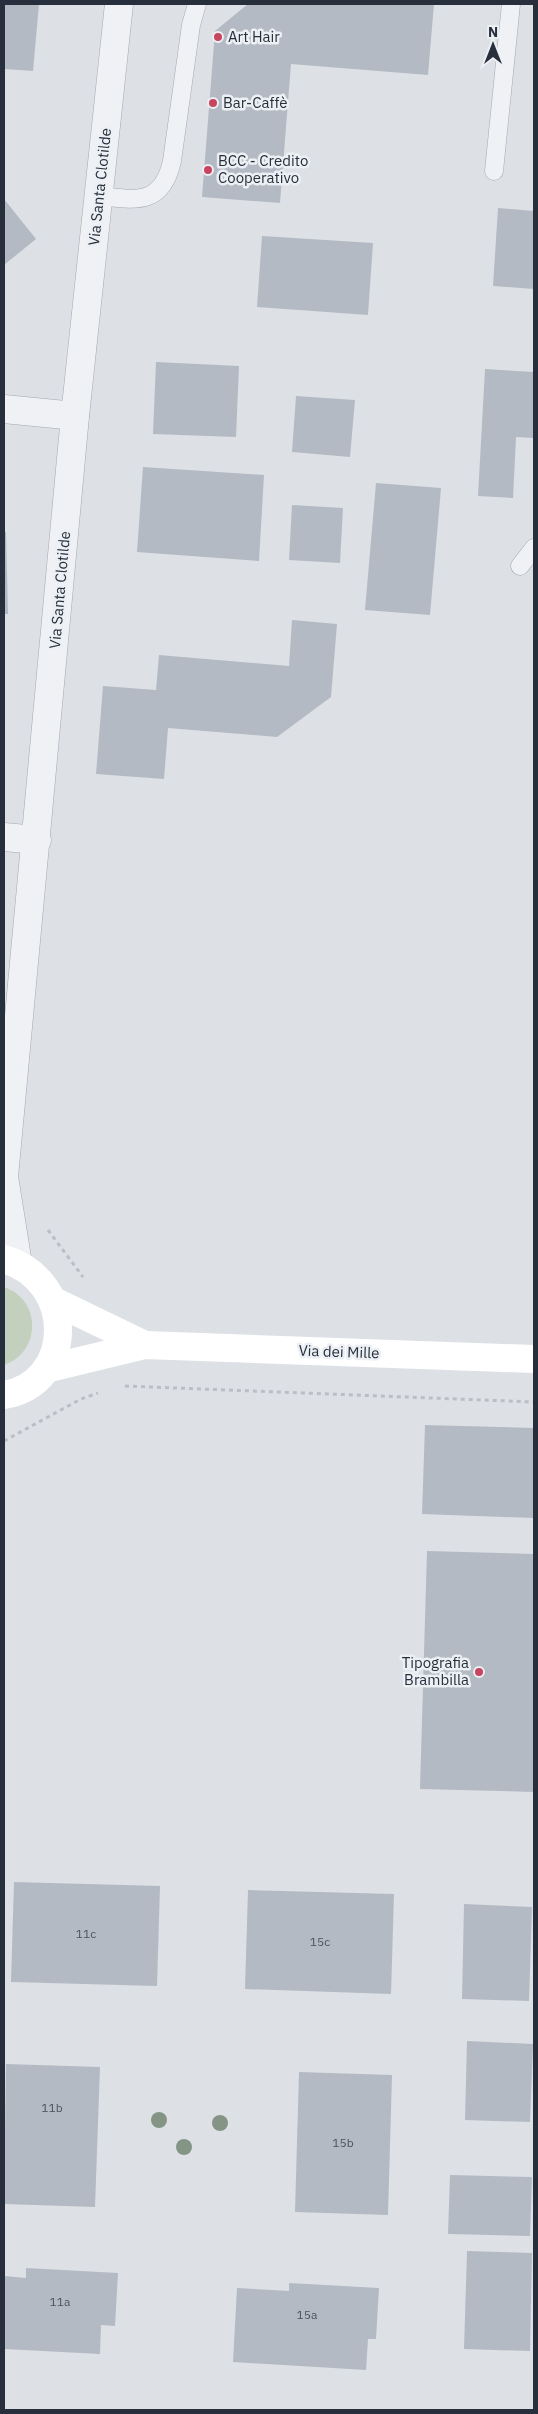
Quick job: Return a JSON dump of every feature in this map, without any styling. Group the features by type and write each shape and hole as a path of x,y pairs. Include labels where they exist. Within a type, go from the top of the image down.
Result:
{"main road":[{"path":"4,1395 30,1384 46,1369 56,1348 59,1324 54,1302 40,1279 11,1262"},
{"name":"Via dei Mille","path":"54,1302 145,1345"},
{"name":"Via dei Mille","path":"46,1369 145,1345 534,1359"}],"street":[{"name":"Via Santa Clotilde","path":"11,1262 4,1177 76,416 119,4"},
{"path":"4,409 76,416"},
{"path":"4,837 37,840"}],"lane":[{"path":"99,196 140,199 159,190 165,182 172,161 190,25 197,4"},
{"path":"494,171 511,4"},
{"path":"520,566 534,548"}],"path":[{"path":"45,1227 87,1280"},
{"path":"118,1386 534,1402"},
{"path":"4,1440 81,1399 100,1393"}],"green space":[{"path":"4,1287 16,1294 25,1303 30,1314 32,1326 30,1338 25,1349 16,1358 4,1365"}],"building":[{"path":"4,4 39,4 33,71 4,69"},
{"path":"248,4 434,4 428,75 291,64 280,203 202,197 215,31"},
{"path":"4,199 36,239 4,265"},
{"path":"498,208 534,211 534,289 493,286"},
{"path":"262,236 373,243 368,315 257,307"},
{"path":"156,362 239,366 236,437 153,434"},
{"path":"485,369 534,372 534,438 516,437 513,498 478,496"},
{"path":"296,396 355,400 350,457 292,452"},
{"path":"143,467 264,475 259,561 137,552"},
{"path":"376,483 441,488 430,615 365,610"},
{"path":"292,505 343,508 340,563 289,560"},
{"path":"4,532 6,532 8,614 4,614"},
{"path":"292,620 337,624 331,697 277,737 168,728 164,779 96,774 103,686 156,690 159,655 289,666"},
{"path":"425,1425 534,1428 534,1518 422,1514"},
{"name":"Tipografia Brambilla","path":"427,1551 534,1554 534,1792 420,1789"},
{"path":"14,1882 160,1886 157,1986 11,1982"},
{"path":"248,1890 394,1894 391,1994 245,1989"},
{"path":"464,1904 532,1907 529,2001 462,1999"},
{"path":"467,2041 533,2044 530,2122 465,2120"},
{"path":"6,2064 100,2067 95,2207 4,2204"},
{"path":"299,2072 392,2075 388,2215 295,2212"},
{"path":"450,2175 532,2177 530,2236 448,2234"},
{"path":"467,2251 532,2253 530,2351 464,2349"},
{"path":"26,2268 118,2273 115,2326 101,2325 100,2354 4,2349 4,2276 26,2278"},
{"path":"289,2283 379,2288 376,2339 368,2339 366,2370 233,2362 237,2288 289,2291"}],"place":[{"name":"Art Hair","path":"218,37"},
{"name":"Bar-Caffè","path":"213,103"},
{"name":"BCC - Credito Cooperativo","path":"208,170"},
{"name":"Tipografia Brambilla","path":"479,1672"}]}
